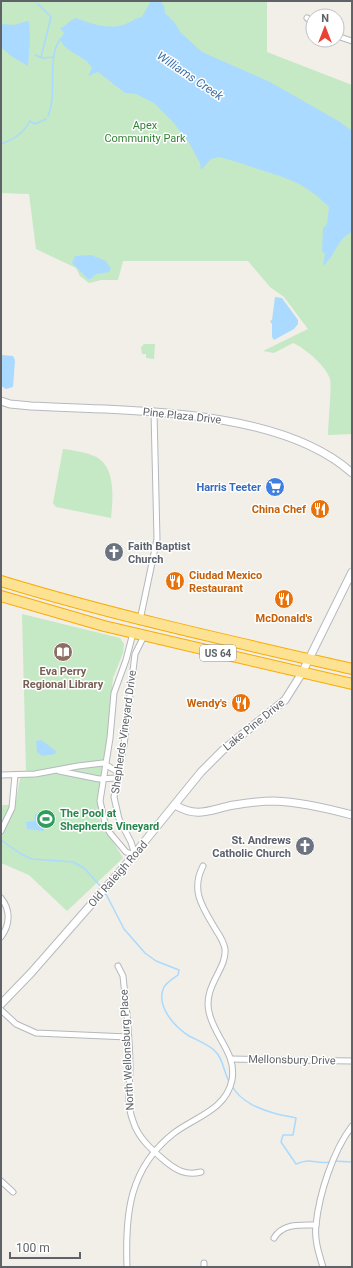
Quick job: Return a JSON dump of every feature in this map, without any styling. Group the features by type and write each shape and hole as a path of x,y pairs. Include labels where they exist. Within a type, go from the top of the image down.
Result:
{"highway":[{"name":"US 64","path":"1,580 75,603 140,620 352,669"},
{"name":"US 64","path":"1,596 133,633 352,684"},
{"path":"63,614 130,626 140,620"},
{"path":"133,633 140,627 189,635 196,633"}],"main road":[{"name":"Pine Plaza Drive","path":"1,401 31,406 154,412 195,415 225,420 282,435 308,445 326,454 352,473"},
{"name":"Lake Pine Drive","path":"176,805 201,772 223,750 285,700 302,673 352,572"},
{"path":"176,805 185,811 205,813 244,803 272,801 298,802 352,815"},
{"name":"Old Raleigh Road","path":"1,1004 31,974 135,855 176,805"}],"street":[{"path":"140,620 157,540 154,412"},
{"name":"Shepherds Vineyard Drive","path":"133,633 126,660 114,693 106,765 100,801 107,829 126,852 135,855"},
{"name":"Shepherds Vineyard Drive","path":"135,855 131,842 119,819 115,804 115,790 124,744 135,654 144,638 149,637"},
{"path":"1,775 15,776 58,771 78,766 102,763 118,772"},
{"path":"58,771 103,780 117,778"},
{"path":"1,831 12,808 15,776"},
{"path":"127,1267 127,1220 129,1203 137,1180 154,1152 174,1134 210,1112 221,1102 228,1092 232,1081 231,1059 209,1012 208,996 225,951 223,941 203,908 199,896 197,882 203,866"},
{"path":"1,898 6,904 8,915 7,925 1,937"},
{"name":"North Wellonsburg Place","path":"118,966 123,976 128,1037 130,1067 129,1107 139,1135 154,1152 182,1172 193,1174 201,1172"},
{"path":"1,1010 16,1024 36,1033 128,1037"},
{"name":"Mellonsbury Drive","path":"231,1059 352,1061"},
{"path":"323,1267 318,1246 316,1225 333,1163 352,1126"},
{"path":"1,1181 13,1192"},
{"path":"274,1238 278,1231 284,1228 316,1225"}],"green space":[{"name":"Apex Community Park","path":"1,1 267,1 267,52 352,85 352,434 328,435 331,390 330,379 320,363 298,345 293,343 274,353 263,351 308,329 284,297 270,287 248,261 123,261 118,280 101,280 89,283 80,276 76,268 36,249 29,194 1,193"},
{"path":"144,344 155,344 154,359 146,358 146,354 142,354 141,347"},
{"path":"63,449 78,451 94,456 101,460 106,467 110,474 112,483 111,518 56,507 53,503"},
{"path":"22,614 120,638 124,644 123,653 113,678 99,819 123,858 67,911 29,875 1,863 1,805 15,805 20,779 26,771"}],"water":[{"path":"151,1 160,1 164,6 165,13 174,22 181,33 202,52 270,82 340,122 352,131 352,232 343,238 331,257 323,266 325,254 322,251 323,228 327,224 329,207 310,190 290,180 219,157 211,159 201,170 200,163 188,141 173,122 154,103 136,94 125,93 98,72 88,76 92,68 89,64 68,49 60,40 64,33 60,28 76,18 108,27 122,25 142,17"},
{"path":"27,21 29,22 30,40 28,66 11,56 1,47 1,24 15,25"},
{"path":"91,255 106,261 111,269 109,272 96,274 88,279 72,263 75,256"},
{"path":"275,297 282,298 298,320 298,324 294,329 274,340 272,337 272,324 270,321 272,320"},
{"path":"1,355 13,356 15,360 13,387 6,389 1,386"},
{"path":"41,740 56,751 55,754 42,756 37,752 36,741"},
{"path":"35,814 49,815 50,821 44,823 44,831 27,829 26,822 34,821"}],"waterway":[{"name":"Williams Creek","path":"38,4 51,17 41,57"},
{"path":"48,116 51,107 54,57 60,39"},
{"name":"Williams Creek","path":"35,55 43,58 54,57"},
{"path":"1,144 18,136 30,121 35,124 46,119"},
{"path":"1,840 21,854 32,859 73,862 84,868 103,889"},
{"path":"105,892 124,929 145,953 156,961 179,970 178,975 164,987 162,994 164,1008 178,1027 189,1036 214,1050 222,1061 230,1083"},
{"path":"232,1086 245,1101 270,1112 296,1118 293,1135 283,1135 281,1142 296,1164 306,1161 321,1163 330,1162"},
{"path":"334,1161 352,1162"}],"place":[{"name":"Harris Teeter","path":"275,487"},
{"name":"China Chef","path":"320,509"},
{"name":"Faith Baptist Church","path":"114,552"},
{"name":"Ciudad Mexico Restaurant","path":"175,581"},
{"name":"McDonald's","path":"284,599"},
{"name":"Eva Perry Regional Library","path":"63,652"},
{"name":"Wendy's","path":"241,703"},
{"name":"The Pool at Shepherds Vineyard","path":"46,819"},
{"name":"St. Andrews Catholic Church","path":"305,846"}]}
